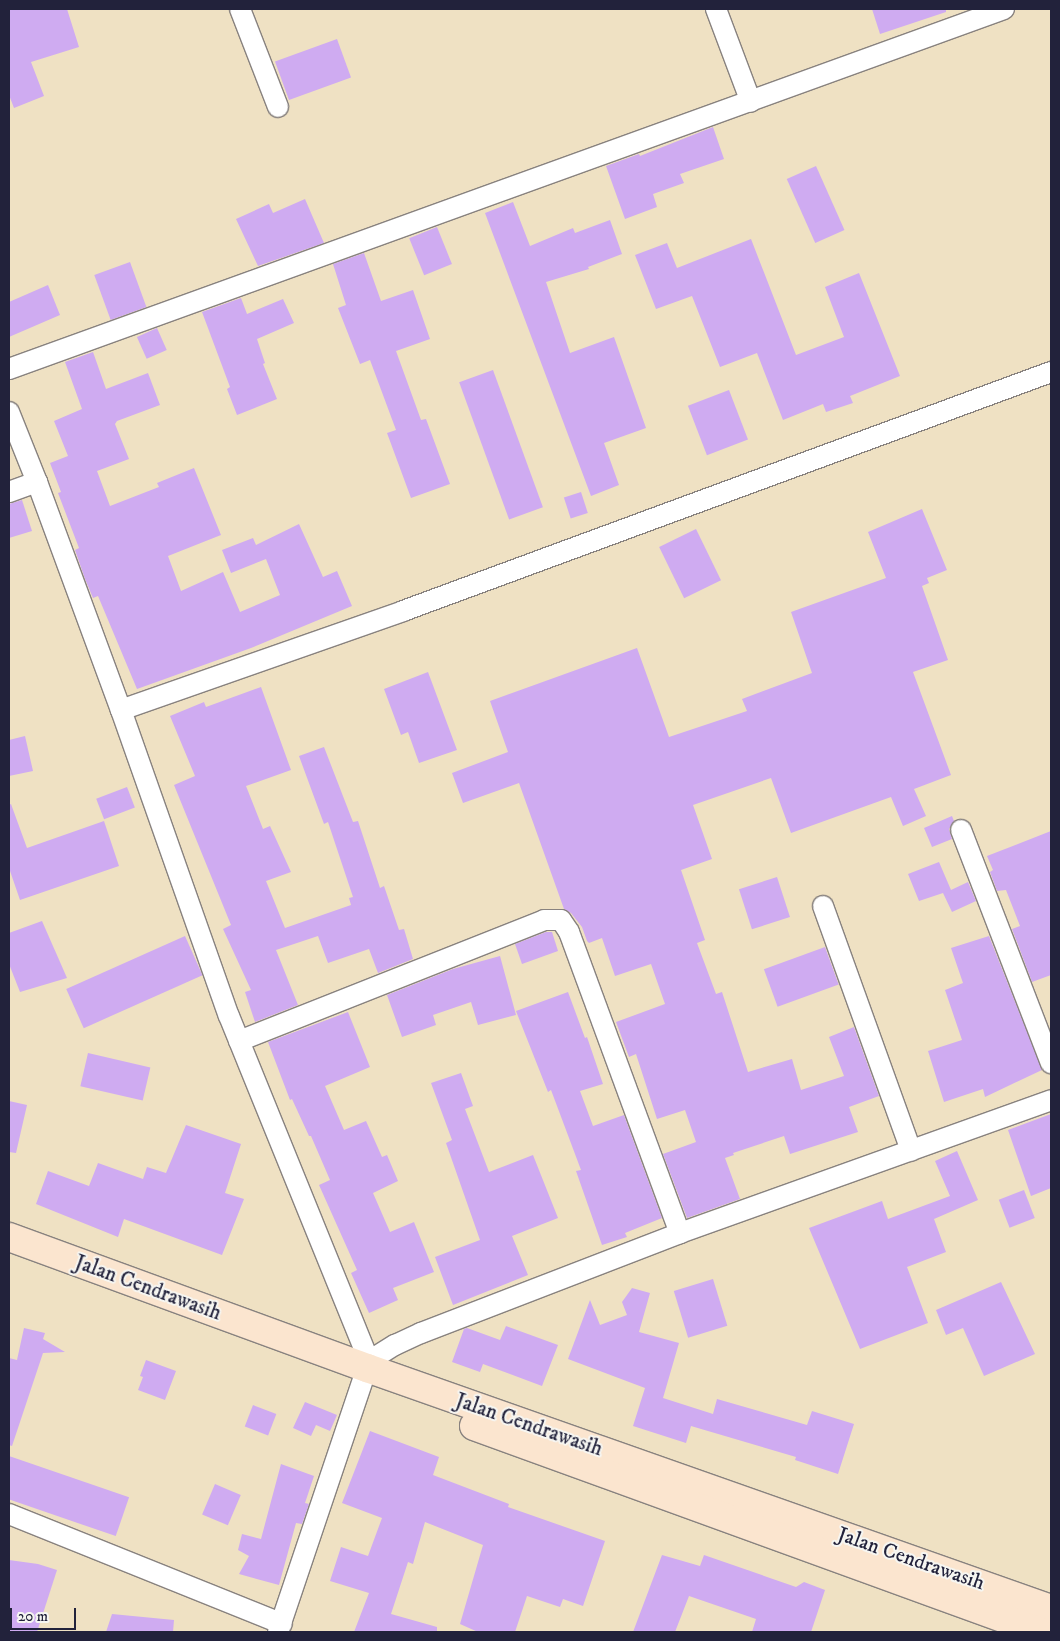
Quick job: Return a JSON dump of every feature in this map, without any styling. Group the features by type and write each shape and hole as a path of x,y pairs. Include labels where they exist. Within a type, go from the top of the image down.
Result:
{"main road":[{"name":"Jalan Cendrawasih","path":"9,1237 1006,1615 1041,1632"},
{"name":"Jalan Cendrawasih","path":"9,1257 366,1371"},
{"name":"Jalan Cendrawasih","path":"1006,1615 1051,1609"}],"street":[{"path":"240,9 278,107"},
{"path":"716,9 751,102"},
{"path":"9,369 1004,9"},
{"path":"121,710 403,611 1051,372"},
{"path":"9,412 37,482 121,710 239,1041 366,1371"},
{"path":"9,492 37,482"},
{"path":"961,830 1051,1063"},
{"path":"823,906 911,1151"},
{"path":"239,1041 544,920 560,920 569,932 680,1233"},
{"path":"9,1514 280,1628 366,1371 395,1345 421,1333 680,1233 1051,1100"}],"building":[{"path":"9,9 67,9 79,47 31,62 44,96 14,108 9,95"},
{"path":"872,9 946,9 946,12 880,34"},
{"path":"337,39 351,78 289,100 275,62"},
{"path":"713,127 724,159 680,174 684,183 653,194 657,207 625,219 606,166 639,154 640,156"},
{"path":"816,166 844,230 815,243 787,179"},
{"path":"305,199 324,243 258,266 236,219 269,204 273,213"},
{"path":"513,202 530,246 573,228 575,233 610,220 622,254 588,267 589,269 546,282 570,353 614,337 646,428 604,443 619,485 591,496 485,213"},
{"path":"437,227 452,264 424,275 409,238"},
{"path":"751,239 796,355 844,337 825,287 859,273 900,376 850,396 853,403 826,412 823,404 783,420 757,353 720,367 692,296 656,309 635,255 667,243 677,268"},
{"path":"364,253 381,301 413,290 430,339 396,351 421,420 426,419 450,484 411,498 387,433 396,430 370,360 360,364 338,308 346,305 333,264"},
{"path":"130,262 146,307 111,320 94,275"},
{"path":"48,285 60,315 9,337 9,302"},
{"path":"241,298 247,314 283,299 294,323 257,339 265,363 263,364 277,399 237,415 227,389 230,387 202,312"},
{"path":"157,328 167,350 147,359 137,337"},
{"path":"93,352 106,389 148,373 160,405 117,421 115,424 129,459 97,471 110,506 159,487 157,483 194,468 221,535 168,556 181,591 223,572 240,612 280,595 266,559 231,573 222,550 253,538 256,545 299,524 323,577 337,571 352,606 251,648 137,689 98,596 93,598 85,579 75,550 79,548 58,493 61,492 50,463 68,456 54,421 82,409 65,362"},
{"path":"493,370 543,507 509,520 459,382"},
{"path":"729,390 748,439 707,455 688,406"},
{"path":"581,492 588,513 571,518 564,498"},
{"path":"22,500 32,531 9,538 9,504"},
{"path":"922,509 947,570 927,578 929,583 922,586 948,660 913,672 951,775 914,789 926,816 903,826 891,797 791,833 771,778 693,805 712,859 681,870 705,940 697,943 716,994 722,992 748,1072 792,1059 801,1090 844,1076 829,1037 854,1027 879,1096 849,1107 858,1132 790,1154 784,1136 733,1153 734,1155 725,1158 740,1199 687,1218 663,1154 696,1142 685,1110 657,1119 636,1054 629,1057 616,1022 665,1004 651,964 615,976 602,938 589,943 587,941 582,927 571,913 564,909 519,783 463,803 452,773 508,752 490,701 637,648 669,737 747,711 742,699 812,673 791,612 886,578 868,532"},
{"path":"696,529 721,580 684,598 659,547"},
{"path":"428,672 457,750 419,763 408,732 401,735 384,689"},
{"path":"261,687 291,770 246,786 263,829 270,826 291,872 266,881 285,928 351,905 349,898 353,897 328,822 324,824 299,756 324,747 353,822 358,821 380,888 384,886 399,930 404,929 413,959 378,973 369,949 328,963 318,936 276,950 298,1005 255,1022 245,992 251,990 223,929 231,925 174,785 195,776 170,716 204,702 206,707"},
{"path":"25,736 33,771 9,776 9,740"},
{"path":"127,787 135,808 104,819 96,799"},
{"path":"11,804 27,848 104,821 119,866 20,900 9,868 9,805"},
{"path":"952,816 954,821 949,829 952,839 932,847 924,828"},
{"path":"1051,831 1051,975 1032,982 1012,929 1020,926 1006,890 997,891 990,872 993,870 987,856"},
{"path":"939,862 951,890 968,882 976,901 952,912 943,893 919,901 908,874"},
{"path":"777,877 790,917 752,929 739,889"},
{"path":"42,921 67,978 20,992 9,964 9,933"},
{"path":"546,932 552,932 558,951 522,964 515,944"},
{"path":"185,936 202,975 84,1028 66,989"},
{"path":"989,936 1042,1070 985,1097 983,1089 944,1102 928,1051 962,1040 945,990 963,983 951,948"},
{"path":"825,947 839,985 778,1007 764,969"},
{"path":"500,956 516,1015 478,1025 471,1002 433,1015 436,1025 402,1037 387,995 453,969"},
{"path":"568,992 585,1038 587,1037 603,1084 580,1091 593,1126 624,1115 662,1218 625,1233 627,1237 602,1245 576,1171 581,1170 551,1090 548,1092 516,1011"},
{"path":"348,1012 370,1067 325,1086 344,1130 366,1121 382,1157 387,1155 398,1181 373,1193 390,1232 414,1222 434,1272 393,1288 398,1300 369,1313 351,1273 357,1270 319,1185 330,1180 311,1136 309,1136 292,1099 290,1100 268,1042"},
{"path":"88,1053 150,1067 143,1101 80,1086"},
{"path":"461,1073 473,1106 465,1109 489,1172 533,1155 558,1218 512,1236 528,1275 453,1305 435,1257 480,1240 446,1143 452,1140 431,1083"},
{"path":"9,1101 27,1105 16,1153 9,1152"},
{"path":"1051,1114 1051,1188 1031,1196 1008,1130"},
{"path":"186,1125 241,1144 225,1193 244,1199 222,1255 124,1219 118,1237 36,1204 48,1171 89,1186 98,1163 143,1179 147,1167 166,1173"},
{"path":"957,1151 978,1200 934,1219 946,1252 907,1267 928,1323 860,1349 809,1228 882,1201 888,1219 950,1196 935,1161"},
{"path":"1024,1190 1035,1218 1010,1228 999,1200"},
{"path":"713,1279 727,1326 688,1338 674,1291"},
{"path":"1001,1282 1035,1354 984,1376 963,1328 946,1335 936,1310"},
{"path":"632,1288 650,1293 639,1332 679,1343 663,1398 713,1414 717,1399 807,1425 812,1411 854,1424 838,1474 795,1460 796,1457 691,1426 686,1443 633,1426 645,1388 568,1359 590,1300 600,1325 627,1315 622,1302"},
{"path":"506,1326 558,1345 542,1386 483,1364 480,1372 452,1362 464,1329 467,1328 500,1340"},
{"path":"24,1328 45,1333 43,1339 65,1352 43,1353 12,1446 9,1445 9,1358 17,1360"},
{"path":"146,1360 176,1371 165,1400 138,1390 143,1377 140,1376"},
{"path":"305,1402 337,1415 330,1431 316,1425 311,1436 293,1428"},
{"path":"253,1405 276,1414 268,1435 245,1426"},
{"path":"370,1431 439,1457 433,1475 509,1504 508,1507 605,1541 583,1606 563,1599 560,1607 527,1596 515,1632 478,1632 460,1624 483,1545 425,1522 413,1564 408,1562 391,1614 437,1627 437,1632 354,1632 369,1593 330,1581 341,1547 368,1556 382,1518 342,1503"},
{"path":"9,1456 129,1497 116,1536 9,1499"},
{"path":"281,1464 314,1476 305,1503 309,1504 302,1524 296,1523 279,1585 239,1574 249,1556 238,1550 242,1534 261,1539"},
{"path":"215,1484 241,1495 228,1525 202,1514"},
{"path":"662,1555 700,1566 704,1555 796,1587 804,1582 825,1590 811,1632 752,1632 756,1619 689,1596 675,1632 633,1632"},
{"path":"9,1560 38,1564 57,1570 37,1632 9,1632"},
{"path":"112,1614 174,1620 173,1632 106,1632"}]}
